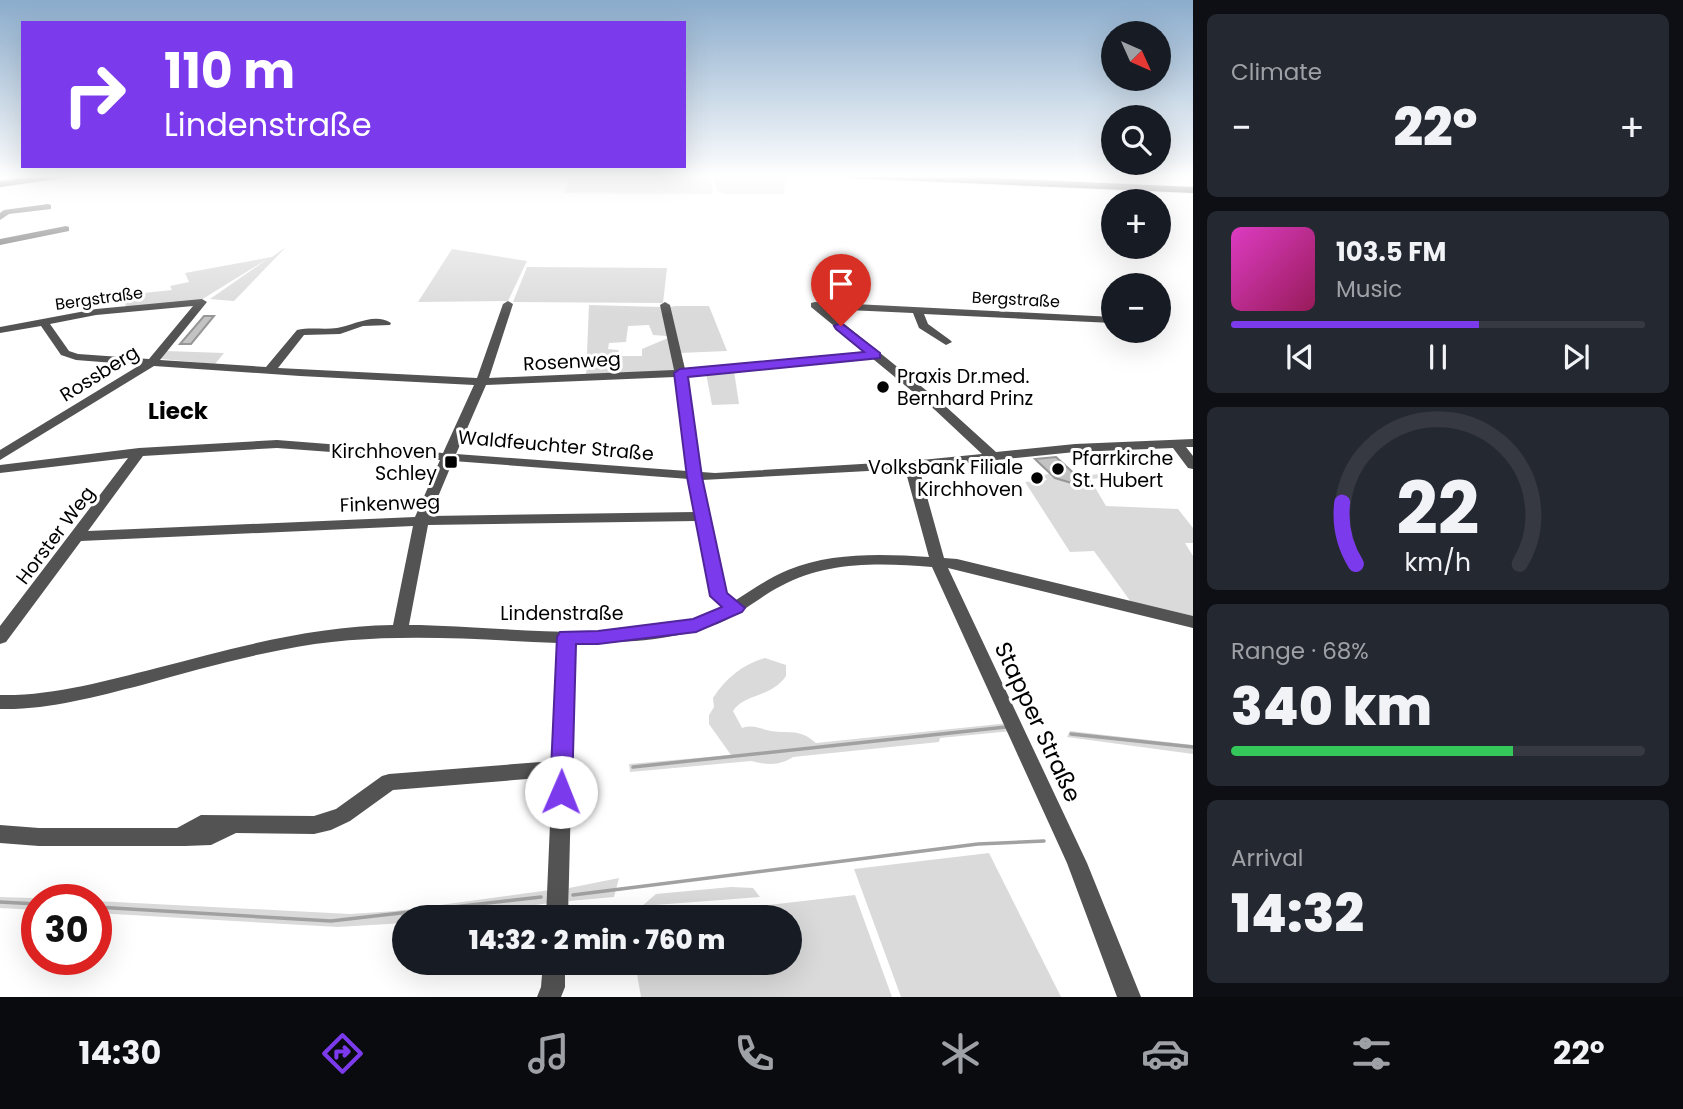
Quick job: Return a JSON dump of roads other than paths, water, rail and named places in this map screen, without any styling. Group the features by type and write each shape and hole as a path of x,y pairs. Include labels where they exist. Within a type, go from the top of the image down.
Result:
{"street":[{"path":"0,242 66,229"},
{"name":"Bergstraße","path":"0,330 96,312 202,302"},
{"name":"Rossberg","path":"0,456 151,363 202,302"},
{"path":"400,631 421,521 482,382 508,304"},
{"path":"665,305 680,373 695,477 719,596 736,608"},
{"name":"Bergstraße","path":"875,355 815,305 1101,319"},
{"path":"918,310 923,326 946,342"},
{"name":"Rosenweg","path":"44,321 67,354 151,363 482,382 680,373 875,355"},
{"path":"270,370 298,330 340,331 362,323 386,323"},
{"path":"875,355 995,457"},
{"path":"1176,443 1193,465"},
{"name":"Waldfeuchter Straße","path":"0,469 139,452 277,444 450,455 695,477 911,466 1075,448 1193,443"},
{"name":"Horster Weg","path":"0,638 79,536 139,452"},
{"name":"Stapper Straße","path":"911,466 937,563 1077,863 1129,997"},
{"name":"Finkenweg","path":"79,536 421,521 703,516"},
{"name":"Lindenstraße","path":"0,702 32,702 75,695 239,653 309,639 364,632 598,638 696,625 736,608 774,582 799,570 861,561 937,563 992,572 1193,622"},
{"path":"557,905 567,637"},
{"path":"0,834 40,837 180,837 211,836 234,824 314,825 331,821 389,782 561,768"},
{"path":"549,997 553,975"}],"waterway":[{"path":"633,767 1006,727"},
{"path":"1071,734 1193,747"},
{"path":"573,895 978,844 1044,841"},
{"path":"112,908 331,921 541,897"},
{"path":"0,902 21,903"}],"place":[{"name":"Praxis Dr.med. Bernhard Prinz","path":"883,387"},
{"name":"Kirchhoven Schley","path":"451,462"},
{"name":"Pfarrkirche St. Hubert","path":"1058,469"},
{"name":"Volksbank Filiale Kirchhoven","path":"1037,478"}],"district":[{"name":"Lieck","path":"178,411"}]}
